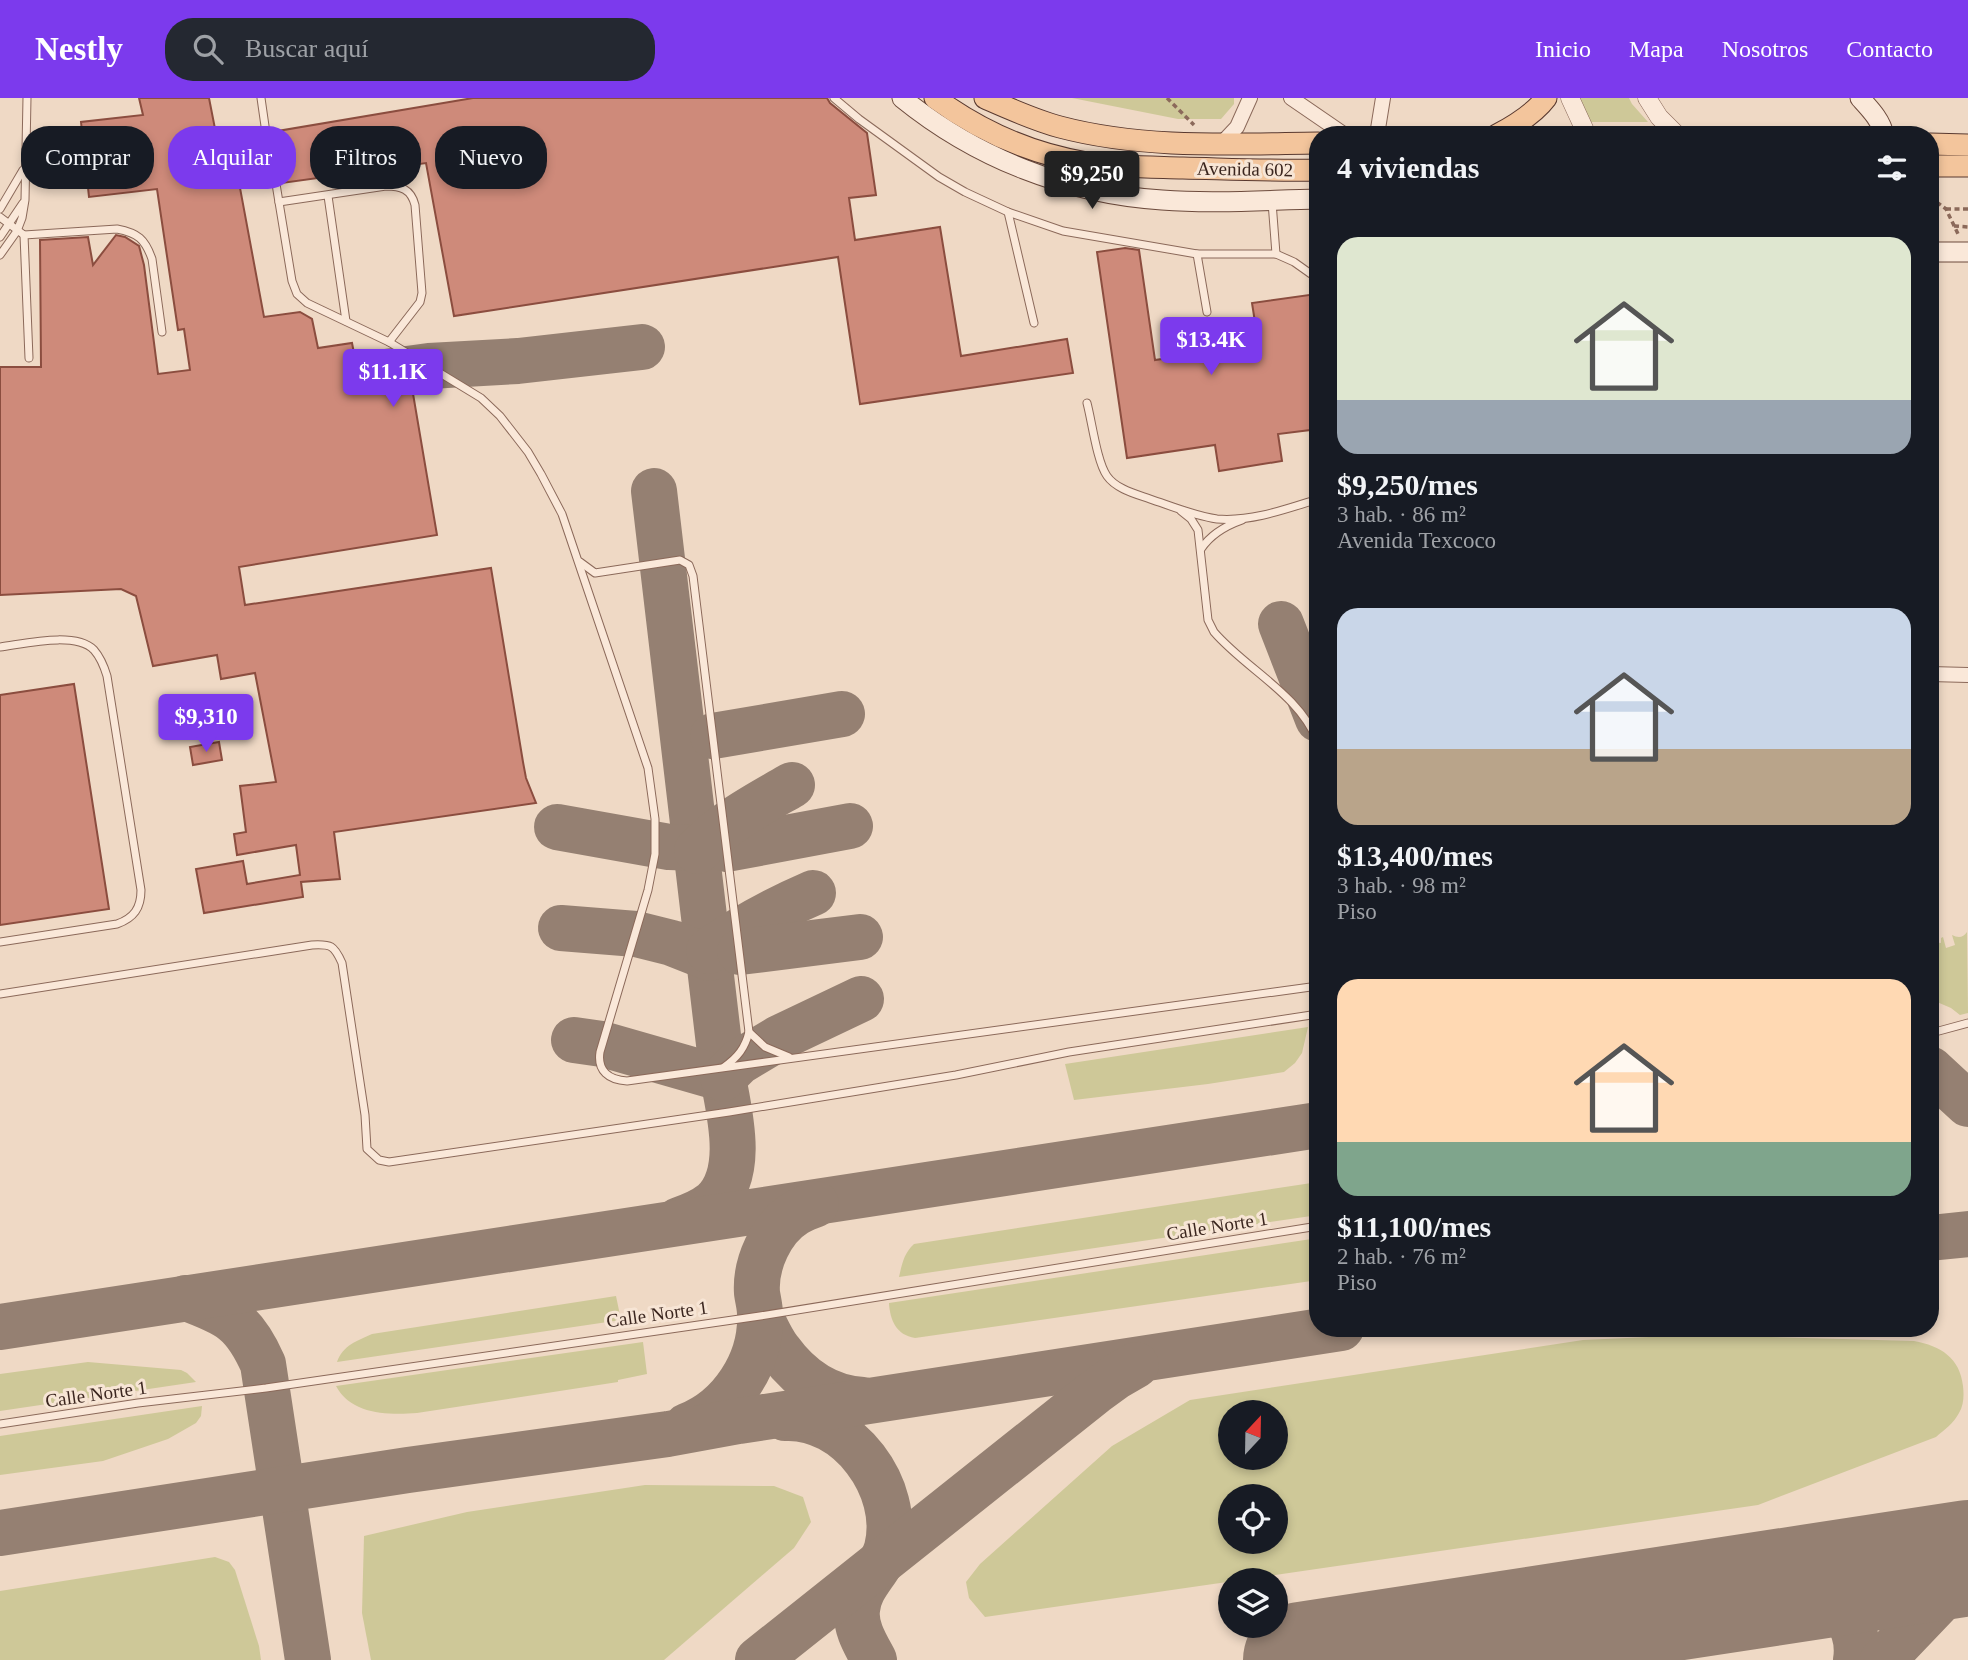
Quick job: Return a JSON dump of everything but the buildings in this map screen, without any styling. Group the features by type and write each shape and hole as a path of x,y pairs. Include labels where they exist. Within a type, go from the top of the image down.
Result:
{"main road":[{"path":"902,98 972,146 1023,169 1064,183 1129,197 1163,200 1309,199"},
{"name":"Avenida 602","path":"935,98 987,131 1062,158 1113,165 1309,170"},
{"name":"Avenida 602","path":"985,98 1041,121 1084,132 1171,142 1309,143"},
{"path":"1512,126 1546,98"},
{"path":"1860,98 1873,111 1881,126"},
{"path":"1939,144 1968,145"},
{"path":"1939,166 1968,166"},
{"path":"1939,252 1967,252"}],"street":[{"path":"1217,144 1237,127 1250,98"},
{"path":"1291,98 1332,126"},
{"path":"1378,126 1383,98"},
{"path":"1570,98 1583,126"},
{"path":"1647,98 1668,126"},
{"path":"1939,674 1968,675"}],"lane":[{"path":"26,126 27,98"},
{"path":"261,98 265,126"},
{"path":"834,98 939,177 1008,212 1063,231 1197,254 1276,254 1309,273"},
{"path":"0,209 21,175"},
{"path":"279,202 386,186 399,186 413,197 422,293 420,302 389,342"},
{"path":"25,189 21,233 29,358"},
{"path":"277,189 289,270 297,294 307,303 389,342 481,398 500,416 541,474 562,514 648,768 655,827 653,868 648,890 602,1044 599,1063 605,1074 622,1081 1309,987"},
{"path":"328,196 346,321"},
{"path":"0,236 25,200"},
{"path":"1272,200 1276,254"},
{"path":"1008,212 1034,323"},
{"path":"0,217 21,233 117,229 130,231 140,237 152,258 162,332"},
{"path":"0,255 21,233"},
{"path":"1197,254 1207,312"},
{"path":"1087,403 1107,476 1134,494 1217,519 1248,517 1309,502"},
{"path":"1168,505 1185,514 1198,530 1208,620 1214,632 1288,699 1309,727"},
{"path":"1201,550 1211,536 1248,517"},
{"path":"577,559 594,573 677,560 687,563 691,569 749,1032 742,1051 723,1068"},
{"path":"587,591 594,573"},
{"path":"0,647 59,639 92,648 102,661 107,676 141,902 128,920 117,924 0,942"},
{"path":"0,994 312,945 331,946 342,963 368,1149 379,1160 389,1162 743,1110 956,1075 1069,1052 1309,1015"},
{"path":"1939,1031 1968,1023"},
{"path":"749,1032 768,1049 794,1058"},
{"name":"Calle Norte 1","path":"0,1424 138,1403 266,1388 760,1315 1309,1227"}],"path":[{"path":"1167,98 1217,144"},
{"path":"1939,204 1946,209 1967,252"},
{"path":"1946,209 1968,209"},
{"path":"1954,226 1968,227"}],"shaded area":[{"path":"1072,98 1234,98 1234,104 1221,119 1178,119"},
{"path":"1577,98 1629,98 1648,122 1589,122"},
{"path":"1967,932 1968,1013 1960,1015 1939,1003 1939,943 1943,937 1946,948 1955,945 1952,935 1964,935"},
{"path":"1308,1027 1302,1053 1284,1072 1208,1084 1074,1100 1065,1064"},
{"path":"1309,1183 1309,1216 899,1277 902,1263 914,1244"},
{"path":"1309,1239 1309,1281 915,1338 903,1334 895,1326 889,1303"},
{"path":"616,1296 621,1320 337,1362 347,1348 372,1334"},
{"path":"1767,1337 1914,1341 1933,1346 1948,1355 1958,1368 1963,1389 1961,1410 1936,1437 1758,1505 1288,1573 1288,1568 1218,1568 1218,1583 985,1617 969,1598 966,1582 980,1564 1112,1446 1190,1400 1583,1340"},
{"path":"643,1342 647,1374 618,1382 417,1413 383,1413 361,1408 343,1396 336,1386"},
{"path":"88,1362 181,1370 196,1382 0,1411 0,1374"},
{"path":"202,1406 201,1416 196,1423 168,1439 103,1461 0,1475 0,1436"},
{"path":"645,1485 774,1486 803,1497 811,1522 794,1548 664,1660 371,1660 362,1613 364,1536 467,1512"},
{"path":"215,1557 229,1562 235,1570 261,1660 0,1660 0,1591"}],"taxiway":[{"path":"364,375 429,366 518,361 642,347"},
{"path":"654,491 733,1144 729,1176 723,1191 709,1206 679,1220"},
{"path":"1281,624 1309,696"},
{"path":"713,736 842,714"},
{"path":"697,851 730,822 792,785"},
{"path":"727,849 850,826"},
{"path":"557,827 669,847 697,848"},
{"path":"709,951 760,919 813,893"},
{"path":"561,928 636,934 672,943 710,958"},
{"path":"740,952 860,937"},
{"path":"723,1078 739,1062 779,1038 861,999"},
{"path":"574,1040 602,1044 724,1079"},
{"path":"1939,1077 1968,1104"},
{"path":"0,1327 1309,1126"},
{"path":"687,1426 717,1408 741,1382 756,1349 760,1311 757,1282 766,1248 787,1220 816,1204"},
{"path":"1939,1237 1968,1234"},
{"path":"186,1298 214,1309 242,1328 263,1364 308,1660"},
{"path":"760,1316 776,1346 796,1370 827,1391 863,1400"},
{"path":"0,1533 408,1470 668,1434 1309,1333"},
{"path":"758,1660 1095,1392 1136,1365"},
{"path":"785,1418 808,1420 830,1429 849,1442 865,1459 878,1480 890,1525 887,1548 862,1593 857,1610 859,1630 874,1660"},
{"path":"1908,1567 1968,1544"},
{"path":"1883,1660 1968,1571"},
{"path":"1772,1588 1806,1588 1838,1605 1855,1636 1856,1660"}],"runway":[{"path":"1301,1660 1968,1558"}]}
